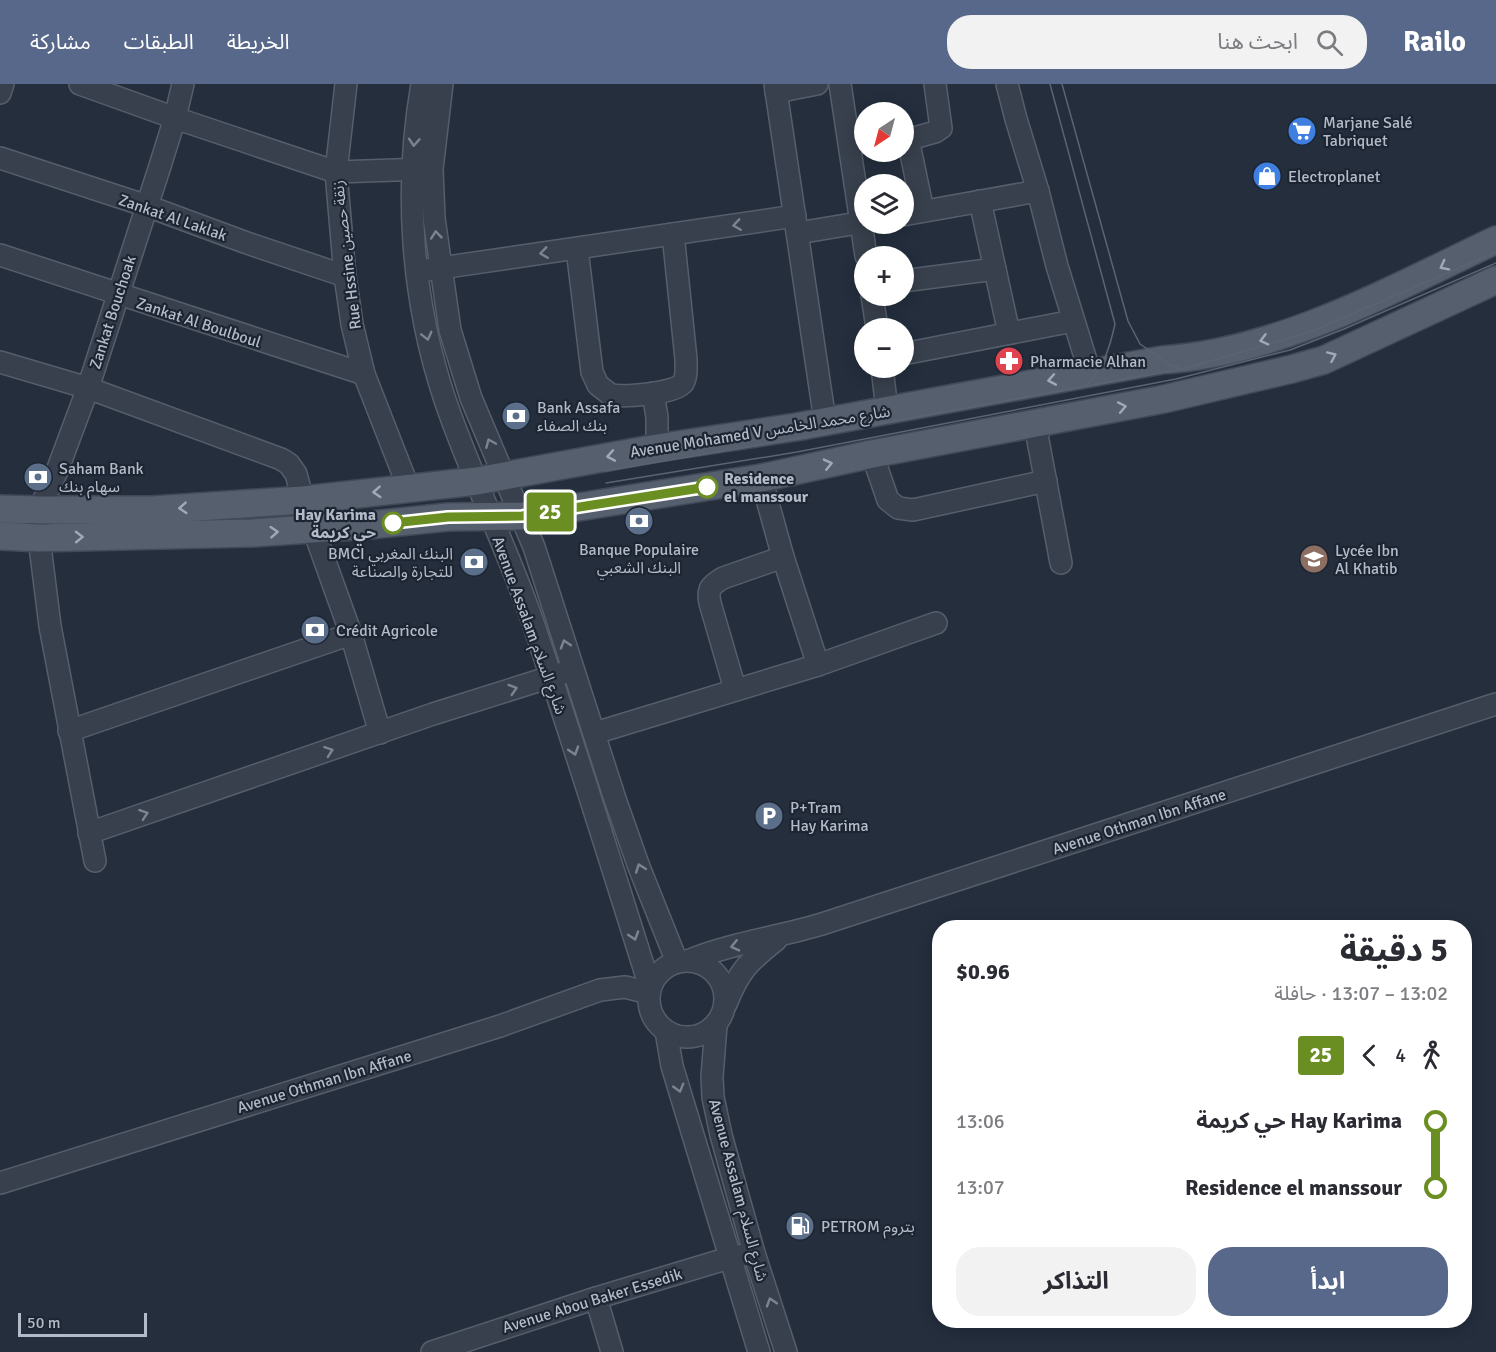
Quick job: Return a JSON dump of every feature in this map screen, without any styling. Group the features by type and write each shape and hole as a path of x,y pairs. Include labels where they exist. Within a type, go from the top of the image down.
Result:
{"main road":[{"name":"Avenue Mohamed V شارع محمد الخامس","path":"0,509 153,510 303,500 477,481 1162,360 1185,359 1288,333 1356,307 1496,240"},
{"path":"0,536 39,538 195,536 315,529 448,517 522,516 761,478 1254,379 1324,360 1496,280"}],"street":[{"path":"0,93 3,84"},
{"path":"80,84 107,88 175,118 336,172 422,169"},
{"name":"Zankat Bouchoak","path":"95,861 50,626 39,538 39,510 57,471 88,388 175,118 183,84"},
{"name":"Rue Hssine زنقة حصين","path":"346,84 336,172 345,276 352,324 364,374 409,489"},
{"name":"Avenue Assalam شارع السلام","path":"422,84 414,136 434,218 450,330 458,360 471,398 534,548 639,867 684,961"},
{"name":"Avenue Assalam شارع السلام","path":"442,84 422,169 413,228 421,310 444,397 530,616 650,990"},
{"path":"817,84 775,88 825,421"},
{"path":"840,84 854,140"},
{"path":"914,138 941,128 935,84"},
{"path":"1007,84 1090,374"},
{"name":"Zankat Al Laklak","path":"0,158 147,206 345,276"},
{"path":"914,213 1038,191"},
{"path":"980,201 1009,333"},
{"path":"417,272 673,234 854,222"},
{"path":"577,249 589,356 598,385 611,395 653,393 680,386 685,379 686,359 673,234"},
{"name":"Zankat Al Boulboul","path":"0,255 364,374"},
{"path":"914,279 995,268"},
{"path":"914,352 1073,321"},
{"path":"0,362 88,388 281,459 289,464 296,474 303,500 351,634 380,733"},
{"path":"883,378 887,410"},
{"path":"653,393 657,417 657,448"},
{"path":"1033,424 1046,481 1060,563"},
{"path":"872,454 888,500 904,510 941,506 1046,481"},
{"path":"761,478 783,557 818,664"},
{"path":"735,689 710,603 710,590 714,583 723,578 783,557"},
{"path":"595,733 818,664 936,623"},
{"path":"69,731 351,634"},
{"path":"89,833 380,733 573,670"},
{"name":"Avenue Othman Ibn Affane","path":"684,961 723,949 781,936 1496,704"},
{"name":"Avenue Othman Ibn Affane","path":"726,1004 735,980 747,963 781,936"},
{"path":"684,961 705,965 717,975 724,988 726,1004 716,1025 707,1032 690,1037 673,1035 666,1031 659,1025 651,1011 650,990 655,977 662,969 684,961"},
{"name":"Avenue Othman Ibn Affane","path":"0,1183 500,1026 600,990 625,987 650,990"},
{"name":"Avenue Assalam شارع السلام","path":"716,1025 712,1055 713,1097 721,1135 754,1253 786,1352"},
{"name":"Avenue Assalam شارع السلام","path":"666,1031 672,1066 759,1352"},
{"name":"Avenue Abou Baker Essedik","path":"432,1352 485,1344 596,1298 729,1258 754,1253"},
{"path":"596,1298 612,1352"}],"tram line":[{"path":"1050,84 1115,324 1105,357 1086,386"},
{"path":"1062,84 1128,321 1140,344 1172,366 1180,367"},
{"path":"605,471 1186,368 1310,332 1496,252"},
{"path":"606,483 797,452 1176,379 1290,350 1496,263"}],"bus line":[{"name":"25","path":"393,523 448,517 522,516 707,487"}],"place":[{"name":"Marjane Salé Tabriquet","path":"1302,131"},
{"name":"Electroplanet","path":"1267,176"},
{"name":"Pharmacie Alhan","path":"1009,361"},
{"name":"Bank Assafa بنك الصفاء","path":"516,416"},
{"name":"Saham Bank سهام بنك","path":"38,477"},
{"name":"Residence el manssour","path":"707,487"},
{"name":"Banque Populaire البنك الشعبي","path":"639,521"},
{"name":"Hay Karima حي كريمة","path":"393,523"},
{"name":"Lycée Ibn Al Khatib","path":"1314,559"},
{"name":"BMCI البنك المغربي للتجارة والصناعة","path":"474,562"},
{"name":"Crédit Agricole","path":"315,630"},
{"name":"P+Tram Hay Karima","path":"769,816"},
{"name":"PETROM بتروم","path":"800,1226"}]}
